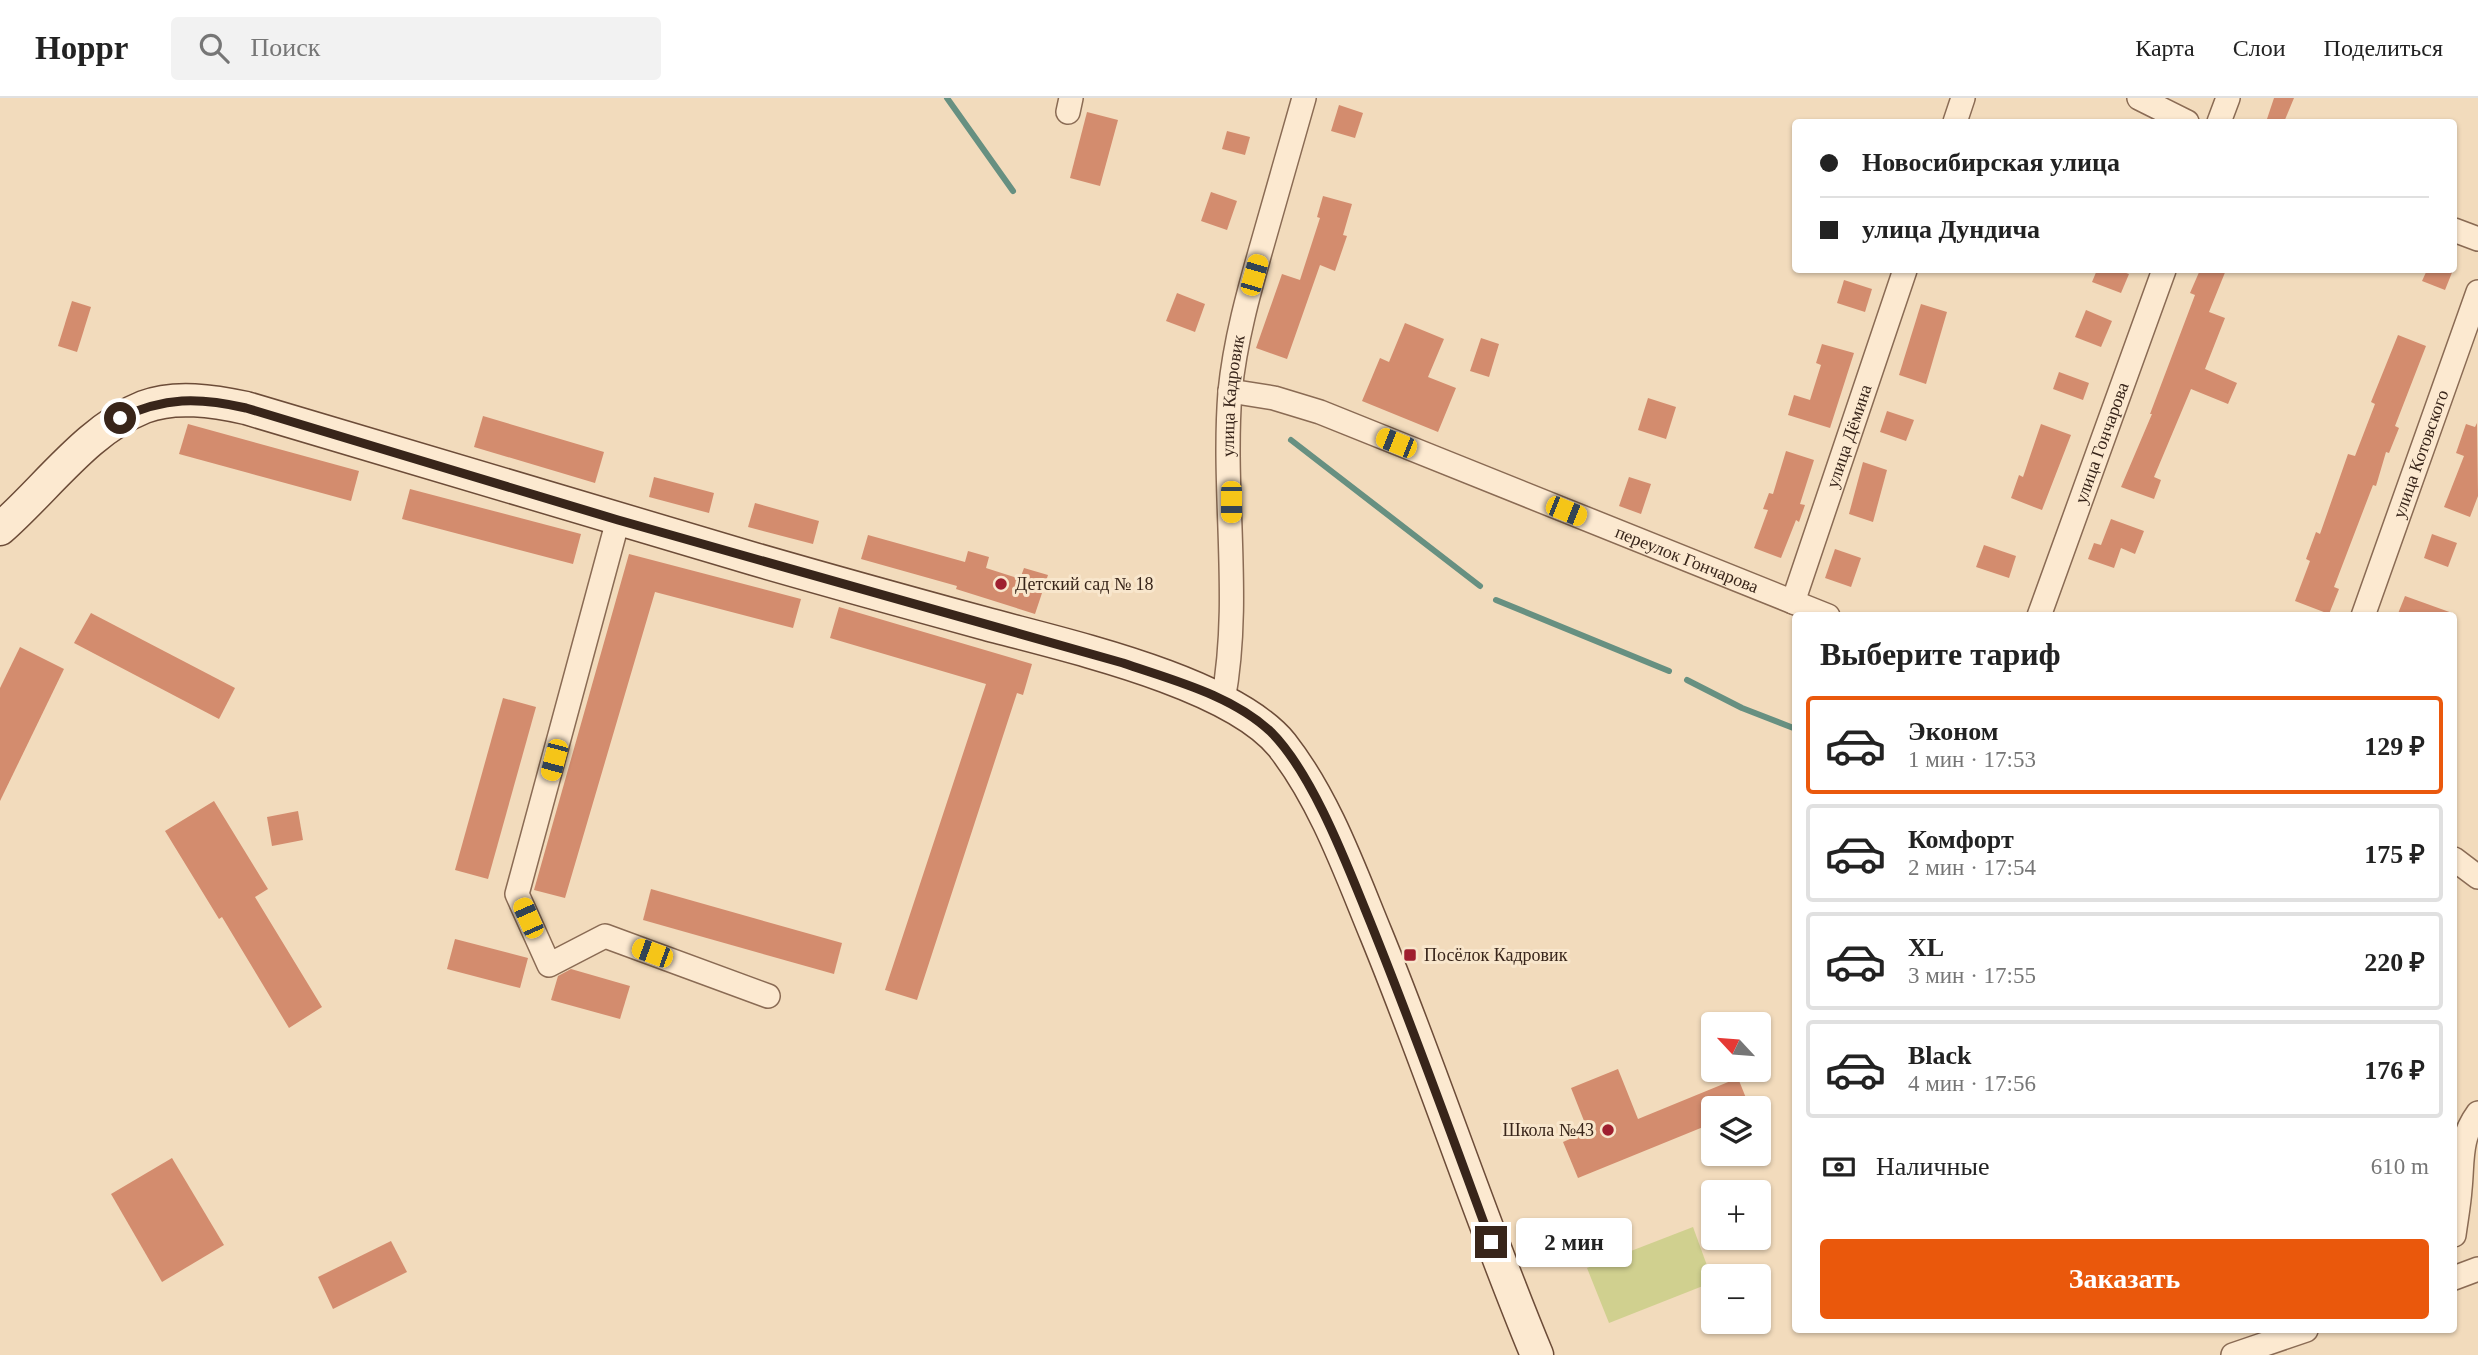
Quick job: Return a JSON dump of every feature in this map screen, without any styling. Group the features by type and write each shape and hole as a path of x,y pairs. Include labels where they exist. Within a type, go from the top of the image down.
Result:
{"main road":[{"path":"0,528 120,418 147,406 179,401 213,401 246,408 618,520 1123,663 1182,683 1223,701 1270,732 1298,769 1320,806 1394,978 1491,1242 1537,1355"}],"street":[{"name":"улица Кадровик","path":"1223,701 1231,649 1231,502 1227,442 1230,391 1247,300 1304,98"},
{"path":"1956,119 1963,98"},
{"path":"2139,98 2181,119"},
{"path":"2220,119 2228,98"},
{"path":"2457,230 2478,239"},
{"name":"улица Дёмина","path":"1793,602 1904,273"},
{"name":"улица Гончарова","path":"2040,612 2163,273"},
{"name":"улица Котовского","path":"2364,612 2478,292"},
{"name":"переулок Гончарова","path":"1230,391 1273,398 1320,412 1818,612"},
{"path":"618,520 517,894 549,965 605,936 768,996"},
{"path":"2457,861 2478,877"},
{"path":"2457,1211 2461,1155 2471,1122 2478,1113"},
{"path":"2457,1277 2478,1269"},
{"path":"2233,1355 2296,1333"}],"green space":[{"path":"1693,1227 1706,1264 1701,1264 1701,1287 1609,1323 1587,1268"}],"building":[{"path":"2274,98 2294,98 2285,119 2267,119"},
{"path":"1339,105 1363,113 1355,138 1331,131"},
{"path":"1087,112 1118,120 1100,186 1070,178"},
{"path":"1227,131 1250,137 1245,155 1222,149"},
{"path":"1211,192 1237,201 1227,230 1201,221"},
{"path":"1323,196 1352,204 1343,235 1347,236 1335,271 1320,265 1287,359 1256,348 1282,274 1300,280 1320,218 1317,217"},
{"path":"2096,273 2129,274 2121,293 2092,282"},
{"path":"2199,273 2225,273 2209,312 2225,318 2205,369 2237,383 2228,404 2191,389 2154,477 2161,480 2154,499 2121,487 2152,414 2195,295 2190,293"},
{"path":"2426,273 2452,273 2445,290 2422,281"},
{"path":"1844,280 1872,289 1865,312 1837,303"},
{"path":"1177,293 1205,304 1195,332 1166,321"},
{"path":"72,301 91,307 77,352 58,346"},
{"path":"1921,304 1947,312 1926,384 1899,375"},
{"path":"2086,310 2112,321 2101,347 2075,337"},
{"path":"1405,323 1444,339 1428,377 1456,388 1438,432 1362,401 1380,358 1389,362"},
{"path":"2398,335 2426,346 2395,426 2399,428 2389,453 2386,452 2376,486 2373,485 2334,587 2339,589 2330,612 2324,612 2295,601 2310,561 2306,559 2316,532 2320,534 2348,454 2355,456 2375,404 2371,402"},
{"path":"1481,338 1499,344 1489,377 1470,371"},
{"path":"1822,344 1854,353 1830,428 1788,415 1794,395 1810,400 1821,365 1816,363"},
{"path":"2059,372 2089,383 2083,400 2053,389"},
{"path":"1648,398 1676,407 1666,439 1638,430"},
{"path":"1887,411 1914,420 1906,441 1880,432"},
{"path":"483,416 604,452 595,483 474,447"},
{"path":"2477,423 2478,496 2470,517 2444,507 2464,456 2456,453 2466,424 2475,427"},
{"path":"188,424 359,471 351,501 179,454"},
{"path":"2041,424 2071,435 2042,510 2011,498 2019,475 2023,477"},
{"path":"1786,451 1814,460 1800,504 1805,505 1781,558 1754,548 1768,510 1763,509 1769,493 1773,494"},
{"path":"1863,462 1887,470 1873,522 1849,514"},
{"path":"654,477 714,493 709,513 649,497"},
{"path":"1629,477 1651,484 1641,514 1619,506"},
{"path":"410,489 581,534 573,564 402,519"},
{"path":"755,503 819,521 813,544 748,527"},
{"path":"2111,519 2144,531 2135,554 2121,548 2114,568 2088,559 2094,543 2101,545"},
{"path":"2432,534 2457,543 2448,567 2424,558"},
{"path":"868,535 965,562 968,551 989,557 986,568 1020,579 1024,568 1048,575 1035,614 956,589 957,586 861,559"},
{"path":"1984,545 2016,556 2009,578 1976,567"},
{"path":"1835,549 1861,558 1851,587 1825,578"},
{"path":"629,554 801,599 793,628 655,592 565,898 534,890"},
{"path":"2405,596 2449,612 2399,612"},
{"path":"839,607 1032,664 1023,695 1017,693 917,1000 885,990 986,684 830,638"},
{"path":"91,613 235,688 219,719 74,643"},
{"path":"20,647 64,669 0,801 0,688"},
{"path":"503,698 536,707 488,879 455,870"},
{"path":"214,801 268,889 255,897 322,1007 289,1028 222,917 219,919 165,831"},
{"path":"298,811 303,840 272,846 267,817"},
{"path":"651,889 842,943 834,974 643,920"},
{"path":"455,939 528,958 520,988 447,969"},
{"path":"571,969 630,986 620,1019 551,1000 558,976"},
{"path":"1618,1069 1638,1119 1728,1082 1740,1082 1745,1096 1701,1096 1701,1128 1578,1178 1563,1142 1588,1131 1571,1088"},
{"path":"172,1158 224,1245 162,1282 111,1194"},
{"path":"391,1241 407,1272 333,1309 318,1277"}],"waterway":[{"path":"947,98 1013,191"},
{"path":"1291,440 1480,586"},
{"path":"1496,600 1669,671"},
{"path":"1687,680 1742,708 1792,727"}],"place":[{"name":"Детский сад № 18","path":"1001,584"},
{"name":"Посёлок Кадровик","path":"1410,955"},
{"name":"Школа №43","path":"1608,1130"}],"route":[{"path":"120,418 147,406 179,401 213,401 246,408 618,520 1123,663 1182,683 1223,701 1250,717 1270,732 1298,769 1320,806 1350,871 1394,978 1491,1242"}]}
